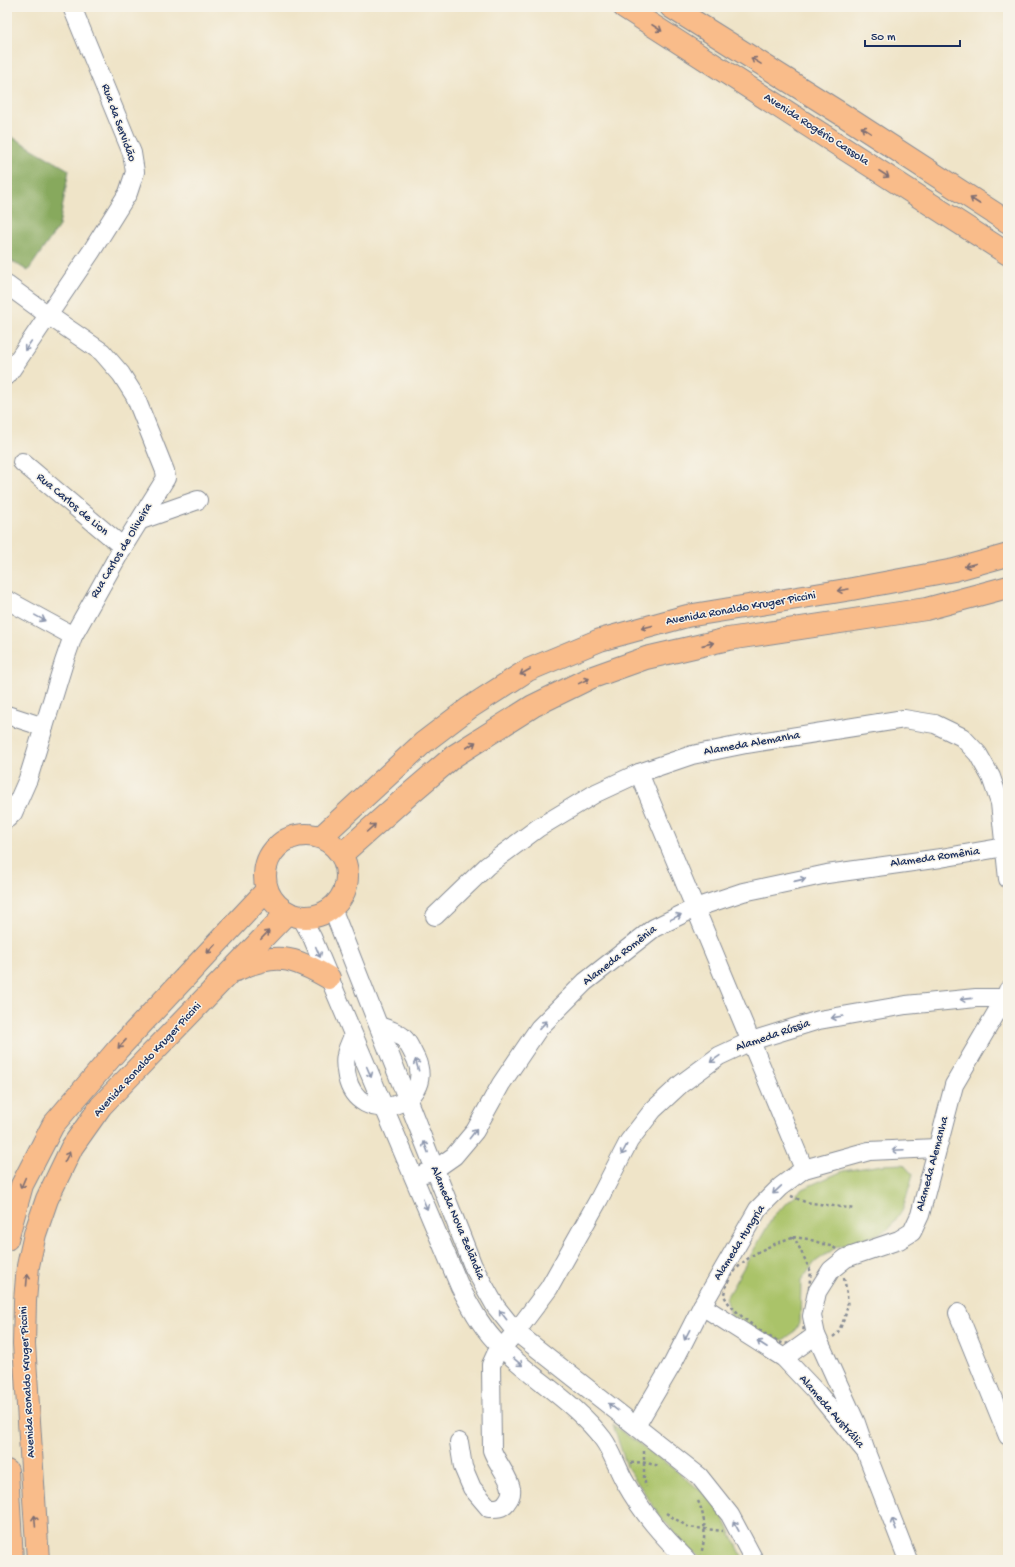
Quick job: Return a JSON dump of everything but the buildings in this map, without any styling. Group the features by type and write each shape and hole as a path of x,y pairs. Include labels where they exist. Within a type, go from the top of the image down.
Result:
{"main road":[{"name":"Avenida Rogério Cassola","path":"624,7 1008,254"},
{"path":"671,7 843,115 1008,222"},
{"name":"Avenida Ronaldo Kruger Piccini","path":"321,837 423,743 469,708 528,670 600,640 687,616 852,589 954,570 1008,555"},
{"path":"342,854 413,790 454,756 533,706 590,678 646,658 728,639 926,609 1008,587"},
{"path":"308,834 321,837 333,844 342,854 348,873 347,883 344,892 332,908 323,914 312,917 294,915 278,907 271,899 264,877 266,864 272,851 282,842 294,836 308,834"},
{"path":"7,1239 22,1185 53,1125 118,1048 267,890"},
{"name":"Avenida Ronaldo Kruger Piccini","path":"38,1560 24,1344 24,1300 28,1266 37,1227 47,1199 72,1147 101,1106 229,973 294,915"},
{"path":"229,973 259,960 273,958 290,960 314,969 329,978"},
{"path":"7,1471 12,1560"}],"street":[{"name":"Rua da Servidão","path":"7,376 128,194 135,172 132,153 72,7"},
{"path":"7,285 48,315"},
{"name":"Rua Carlos de Oliveira","path":"7,819 13,813 28,779 73,636 123,547 166,478 165,471 134,396 121,374 102,352 48,315"},
{"name":"Rua Carlos de Lion","path":"22,462 123,547"},
{"path":"140,520 198,500"},
{"path":"7,600 73,636"},
{"path":"7,715 44,727"},
{"name":"Alameda Alemanha","path":"435,916 488,866 538,828 596,793 639,773 692,755 746,744 904,719 935,724 962,737 978,754 992,777 1000,804 1008,879"},
{"path":"639,773 804,1169"},
{"name":"Alameda Romênia","path":"414,1177 434,1170 454,1156 475,1131 501,1084 539,1028 585,982 654,928 695,908 743,892 827,874 941,858 1005,847"},
{"name":"Alameda Nova Zelãndia","path":"332,908 473,1266 496,1307 516,1332 699,1476 730,1515 754,1560"},
{"name":"Alameda Nova Zelãndia","path":"294,915 312,937 460,1287 486,1331 502,1348 584,1418 603,1440 641,1510 664,1537 687,1560"},
{"name":"Alameda Alemanha","path":"866,1452 856,1423 816,1335 812,1316 816,1292 831,1270 846,1258 899,1240 912,1232 920,1215 954,1085 1006,994"},
{"name":"Alameda Rússia","path":"459,1442 462,1467 472,1488 489,1508 497,1509 504,1505 511,1497 512,1489 495,1459 492,1450 491,1365 496,1354 516,1332 549,1288 599,1199 629,1141 653,1110 681,1084 719,1056 751,1041 819,1020 892,1008 1006,994"},
{"path":"353,1035 346,1055 345,1067 349,1085 355,1096 367,1105 384,1108 407,1100"},
{"name":"Alameda Hungria","path":"642,1430 673,1363 702,1306 758,1208 777,1190 804,1169 869,1151 937,1148"},
{"name":"Alameda Austrália","path":"702,1306 784,1358 818,1394 866,1452 908,1560"},
{"path":"958,1313 1008,1436"},
{"path":"784,1358 816,1335"}],"path":[{"path":"777,1190 805,1202 855,1209"},
{"path":"792,1237 795,1239 811,1272 806,1319 804,1333 799,1340 791,1343 783,1343 770,1337 736,1313 724,1298 725,1288 734,1270 745,1259 792,1237"},
{"path":"642,1430 644,1478 646,1488 649,1492"},
{"path":"616,1464 644,1463 661,1466"},
{"path":"696,1497 705,1520 704,1545 699,1560"},
{"path":"663,1510 667,1515 688,1527 739,1533"}],"green space":[{"path":"7,134 69,170 59,226 28,271 7,258"},
{"path":"903,1164 913,1175 903,1209 889,1229 871,1237 837,1247 815,1262 801,1281 800,1322 793,1333 783,1340 769,1338 731,1316 726,1298 774,1215 802,1189 843,1171 882,1165"},
{"path":"613,1425 674,1469 716,1503 744,1560 704,1560 687,1547 660,1516 627,1467"}]}
